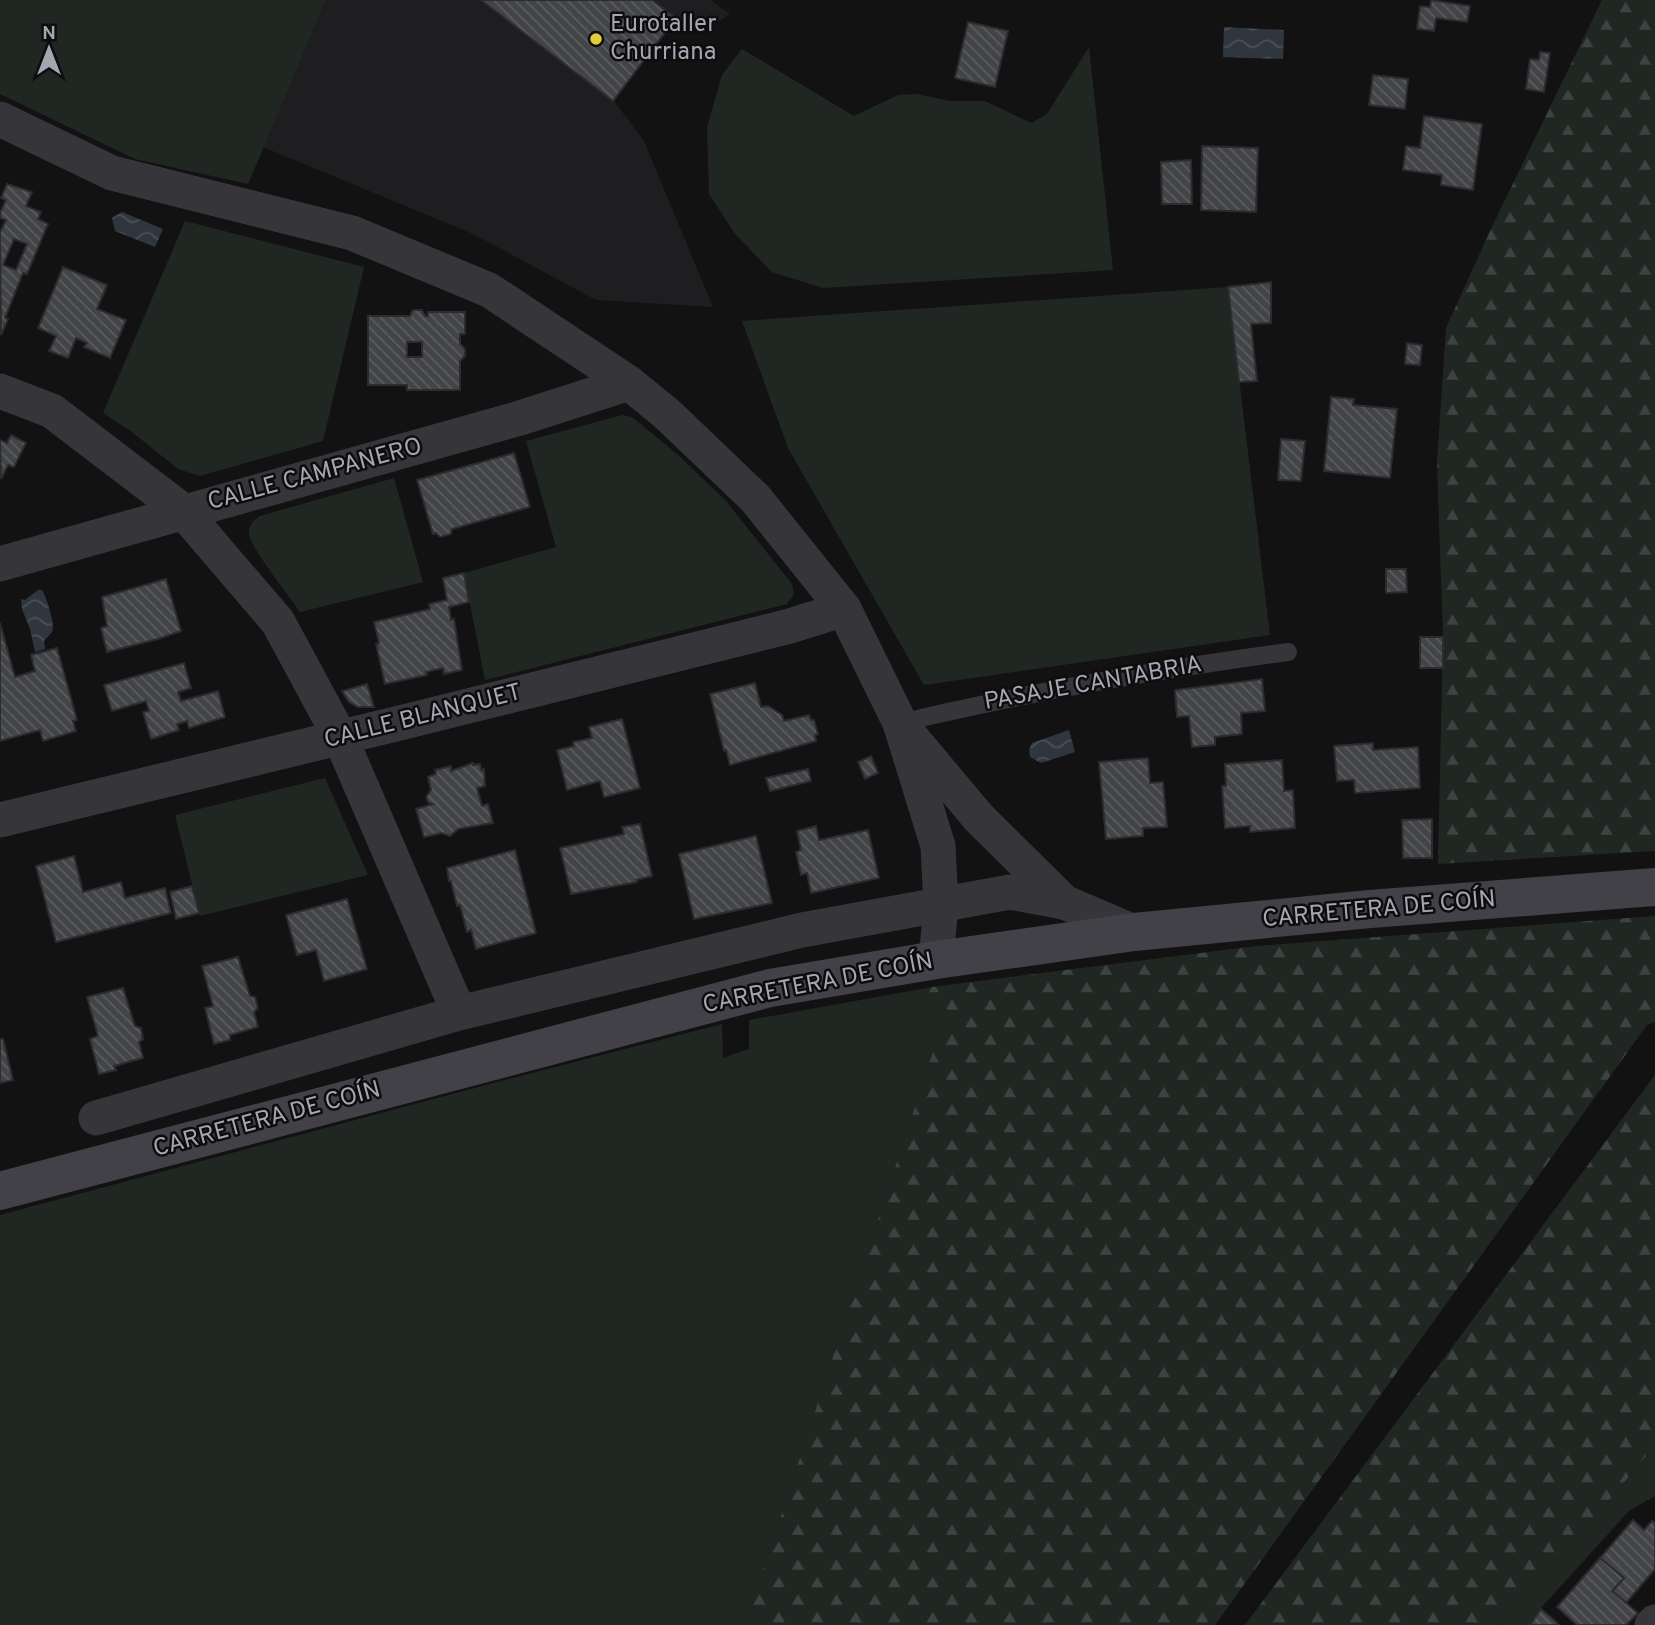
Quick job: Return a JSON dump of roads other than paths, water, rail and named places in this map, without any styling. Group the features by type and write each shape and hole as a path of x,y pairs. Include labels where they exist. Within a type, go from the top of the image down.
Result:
{"street":[{"path":"0,119 112,173 352,233 489,290 629,383 667,414 755,498 844,609 900,723 938,846 941,905 936,960"},
{"name":"CALLE CAMPANERO","path":"0,564 520,418 629,383"},
{"path":"0,391 52,411 183,511 278,622 340,737 459,1013"},
{"name":"CALLE BLANQUET","path":"0,820 790,626 844,609"},
{"path":"900,723 979,818 1065,902 1134,932"},
{"name":"CARRETERA DE COÍN","path":"0,1191 770,988 936,960 1134,932 1370,909 1655,887"},
{"name":"CARRETERA DE COÍN","path":"96,1118 459,1013 802,930 1010,891 1065,902"}],"lane":[{"name":"PASAJE CANTABRIA","path":"900,723 1002,698 1161,669 1288,652"}],"water":[{"path":"1224,27 1284,30 1283,59 1223,57"},
{"path":"122,212 163,229 155,247 115,231 112,218"},
{"path":"42,590 46,598 53,629 44,641 45,649 35,652 21,599 25,600"},
{"path":"1069,730 1075,752 1041,763 1030,757 1032,743"}],"place":[{"name":"Eurotaller Churriana","path":"596,39"}]}
